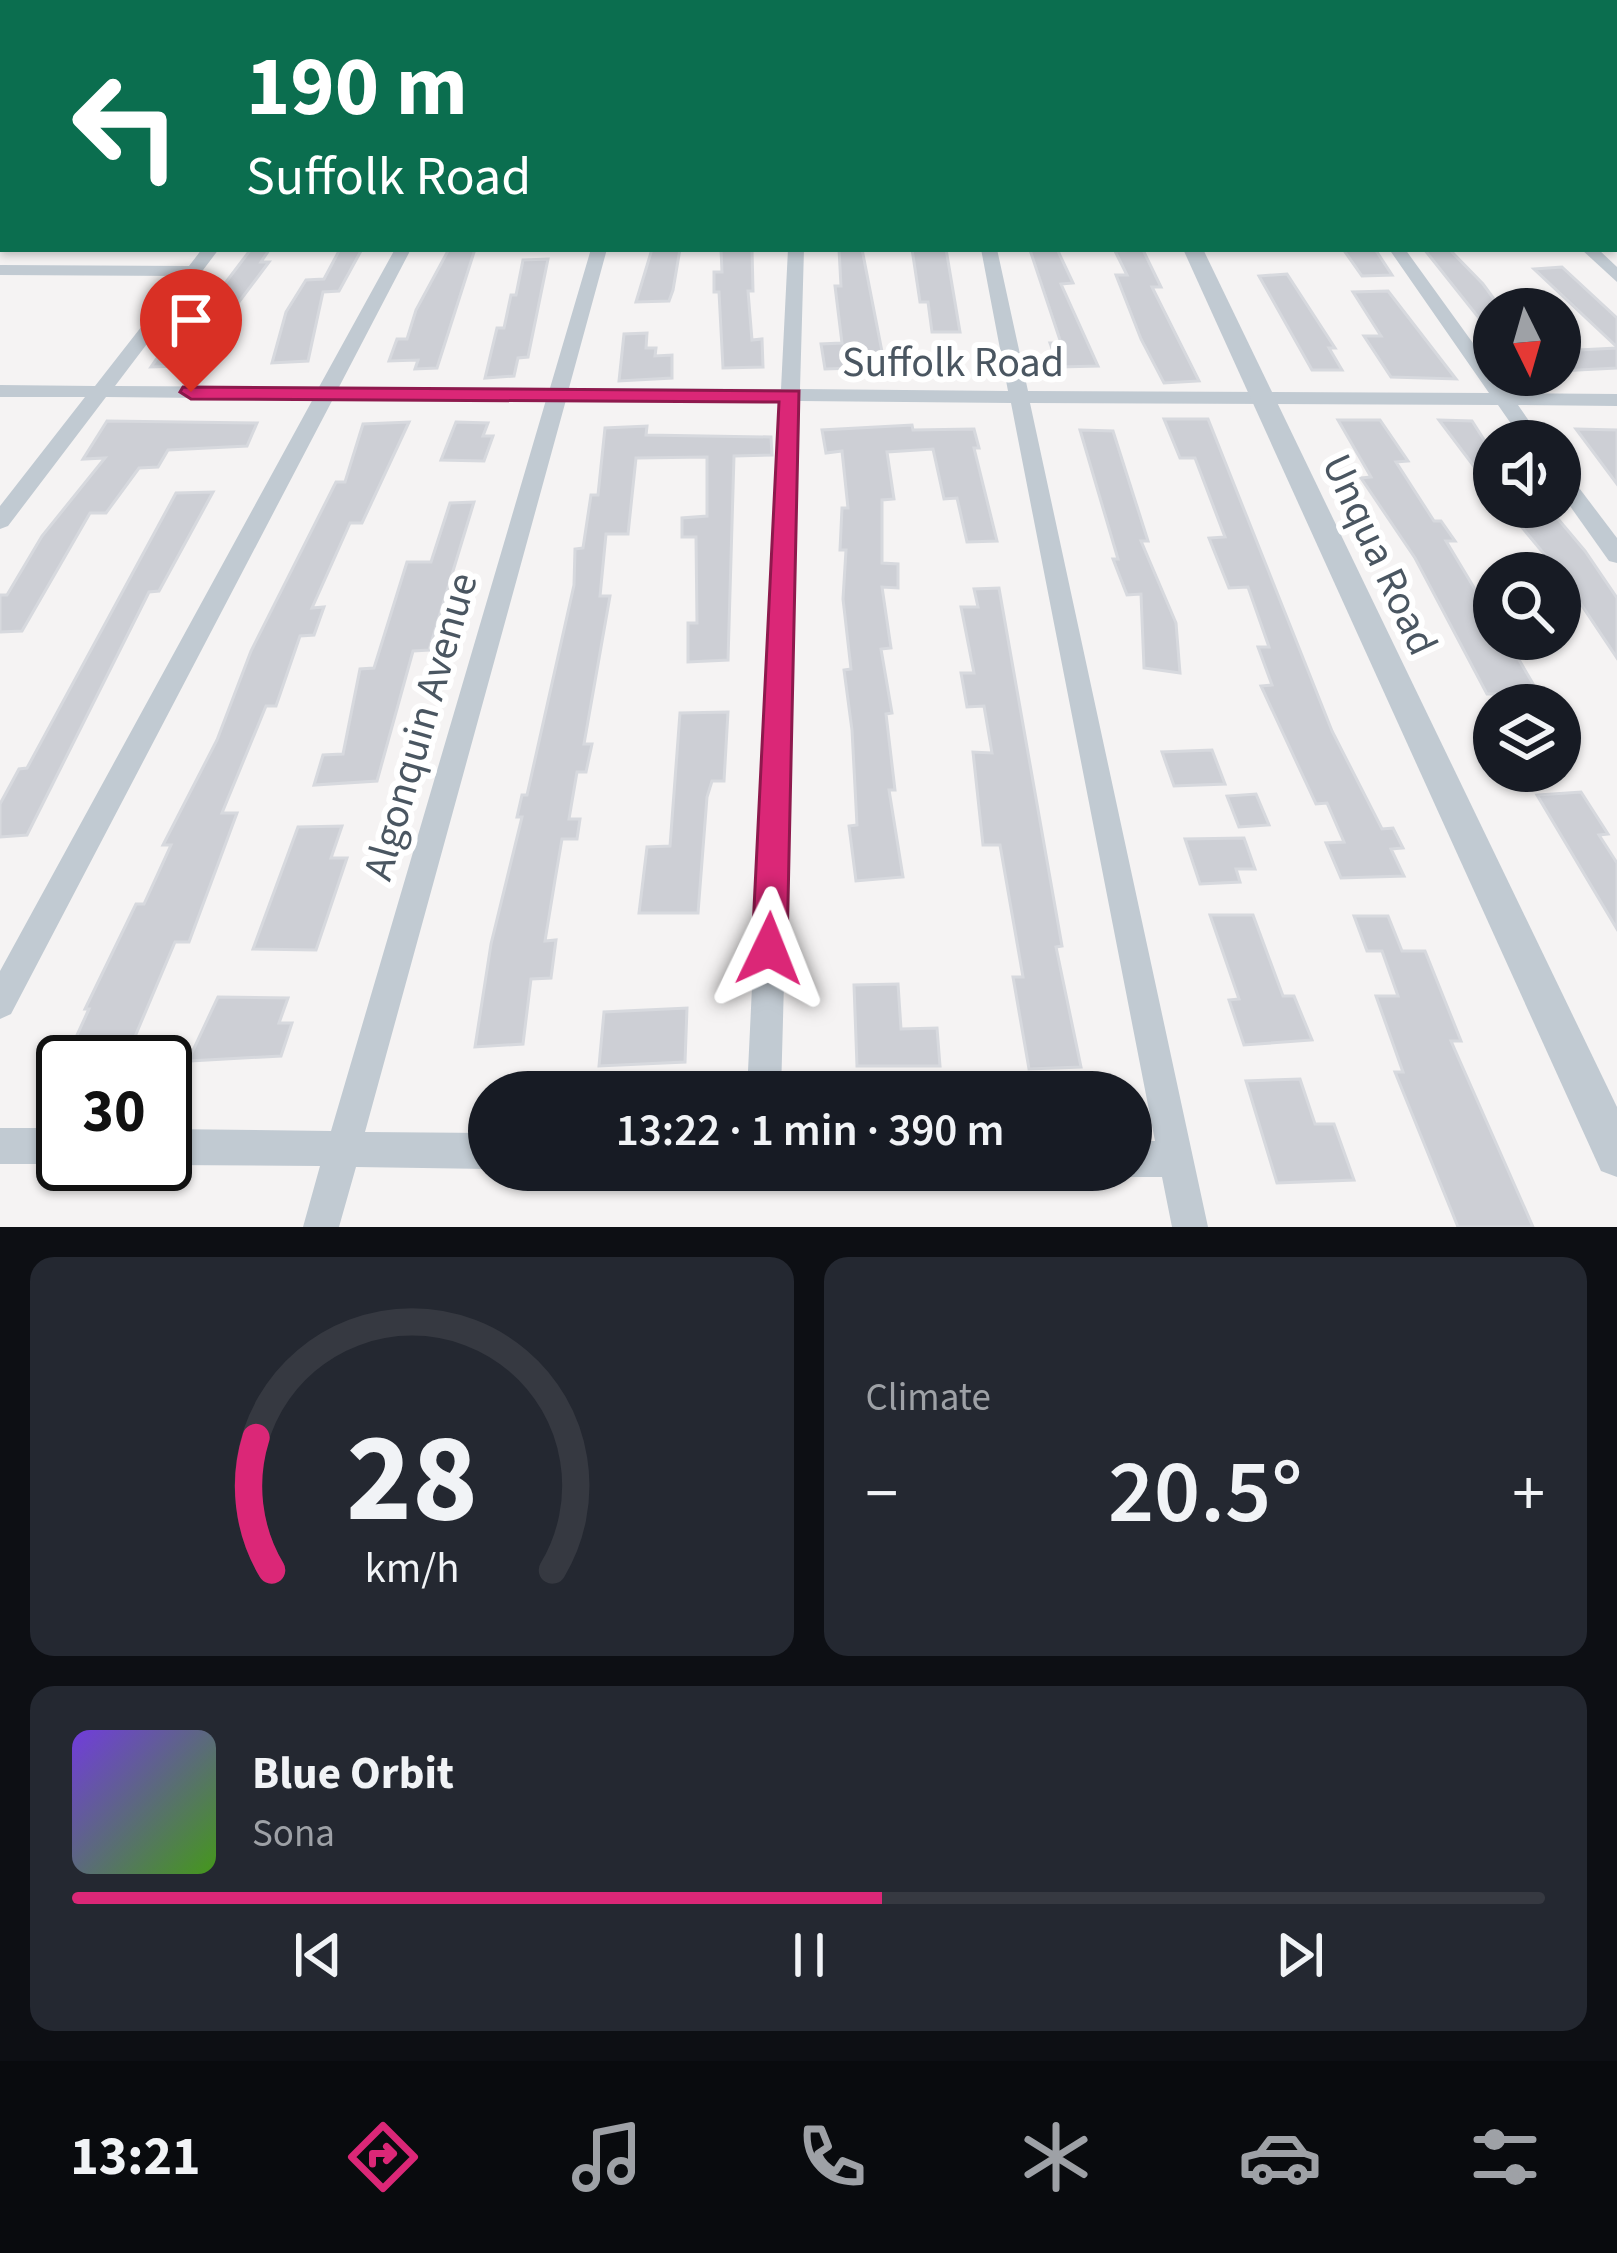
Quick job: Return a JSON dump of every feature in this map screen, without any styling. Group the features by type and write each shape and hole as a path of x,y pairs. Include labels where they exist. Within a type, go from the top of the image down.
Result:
{"street":[{"path":"0,521 209,252"},
{"path":"0,1003 401,252"},
{"name":"Algonquin Avenue","path":"321,1227 598,252"},
{"path":"765,1071 796,252"},
{"path":"990,252 1190,1227"},
{"name":"Unqua Road","path":"1194,252 1617,1155"},
{"path":"1399,252 1519,420"},
{"path":"1592,252 1617,277"},
{"path":"0,270 194,271"},
{"name":"Suffolk Road","path":"0,391 1617,400"},
{"path":"1581,506 1617,555"},
{"path":"0,1146 36,1146"},
{"path":"192,1147 468,1151"},
{"path":"1152,1159 1176,1159"}],"building":[{"path":"249,252 268,252 261,262 269,262 208,343 226,343 213,365 151,367 173,335 186,335"},
{"path":"338,252 360,252 339,291 323,292 308,361 272,363 286,312 306,280 324,279"},
{"path":"447,252 474,252 437,368 415,369 418,360 389,361 397,339 407,339 416,310"},
{"path":"651,252 679,252 669,301 636,302"},
{"path":"721,252 752,252 753,291 748,291 752,340 762,339 763,367 723,368 719,292 714,292 714,272 722,272"},
{"path":"839,252 863,252 885,367 825,369 821,344 842,343 835,286 841,286"},
{"path":"912,252 947,252 960,332 932,332 928,302 920,302"},
{"path":"1031,252 1058,252 1073,283 1061,284 1098,366 1059,367 1050,343 1061,343"},
{"path":"1116,252 1144,252 1161,287 1152,287 1199,381 1164,383 1116,275 1127,275"},
{"path":"1345,252 1377,252 1392,275 1362,276"},
{"path":"1426,252 1452,252 1486,288 1473,288 1473,311"},
{"path":"548,259 528,357 518,358 514,376 485,378 497,328 504,328 511,295 516,295 523,260"},
{"path":"1562,267 1617,318 1617,347 1581,313 1581,288 1554,288 1534,269"},
{"path":"1287,274 1335,348 1329,348 1342,370 1312,370 1259,276"},
{"path":"1388,291 1456,379 1391,377 1364,336 1381,336 1353,292"},
{"path":"647,333 646,348 656,348 655,356 672,355 672,378 619,381 624,334"},
{"path":"1617,348 1617,368 1581,370 1581,350"},
{"path":"1164,419 1208,419 1332,731 1382,829 1393,828 1403,848 1391,849 1404,876 1341,878 1326,843 1344,842 1327,803 1316,804 1261,686 1272,685 1258,647 1269,647 1248,587 1229,588 1209,538 1225,537 1195,458 1180,458"},
{"path":"1338,420 1380,420 1408,461 1396,462 1434,521 1441,521 1455,541 1446,541 1473,586 1473,660 1519,660 1533,684 1482,684 1415,558 1361,478 1371,477"},
{"path":"1439,420 1472,421 1473,465"},
{"path":"107,421 257,423 247,446 168,450 158,467 139,468 106,513 90,513 22,631 0,632 0,595 7,595 42,536 105,458 83,459"},
{"path":"409,422 362,523 350,523 312,608 324,607 314,635 300,636 276,706 266,706 222,813 237,813 189,942 175,942 136,1035 77,1035 136,904 144,904 171,845 163,845 217,740 251,651 336,482 345,482 363,424"},
{"path":"456,422 488,423 483,436 493,436 484,461 441,460"},
{"path":"912,425 913,430 974,429 979,448 974,448 997,541 967,542 957,498 944,499 933,449 887,452 894,499 882,500 882,563 898,564 898,588 882,587 891,648 881,649 892,713 886,714 895,790 889,790 903,877 856,881 849,826 857,825 852,730 844,670 851,669 843,599 846,550 840,550 842,508 848,508 842,451 826,453 822,430"},
{"path":"647,426 646,435 771,437 772,455 734,456 728,660 688,662 688,623 697,623 696,537 682,537 682,518 707,516 707,457 636,458 628,534 606,534 600,596 610,596 584,744 592,744 586,772 577,772 569,819 580,819 577,839 562,839 545,941 556,940 551,978 531,979 523,1044 475,1047 491,944 522,817 517,817 522,795 527,795 574,585 575,549 583,548 591,495 598,495 605,428"},
{"path":"1581,429 1617,430 1617,484 1581,436"},
{"path":"1080,430 1113,431 1148,541 1141,541 1176,623 1180,673 1144,668 1141,594 1127,595 1113,559 1118,559"},
{"path":"213,492 159,591 149,592 27,835 0,837 0,804 19,769 27,768 176,493"},
{"path":"474,502 429,650 413,651 377,781 314,785 323,755 343,754 360,669 374,668 407,562 431,562 450,503"},
{"path":"1522,528 1566,528 1585,551 1617,598 1617,658 1581,604 1581,552 1542,552"},
{"path":"999,588 1062,946 1056,947 1081,1067 1029,1069 1013,977 1023,977 1000,845 983,845 973,752 992,753 984,706 967,707 961,673 974,673 961,607 978,607 974,589"},
{"path":"728,712 724,781 712,781 707,797 698,913 639,913 647,847 670,846 680,713"},
{"path":"1212,750 1225,784 1174,786 1162,752"},
{"path":"1581,792 1608,834 1599,835 1617,863 1617,929 1537,795"},
{"path":"1256,794 1269,825 1239,827 1227,796"},
{"path":"342,826 331,858 347,858 316,950 253,949 298,827"},
{"path":"1244,838 1255,869 1236,869 1240,882 1200,884 1185,839"},
{"path":"1210,915 1253,915 1283,996 1294,996 1312,1040 1244,1045 1229,1000 1239,999"},
{"path":"1354,916 1388,916 1402,951 1425,951 1461,1041 1451,1041 1533,1227 1458,1227 1395,1072 1403,1072 1376,996 1398,996 1382,951 1367,951"},
{"path":"898,984 901,1029 937,1028 940,1066 857,1066 854,985"},
{"path":"218,997 288,998 279,1023 292,1023 281,1056 192,1061"},
{"path":"687,1008 685,1062 599,1066 604,1012"},
{"path":"1300,1079 1315,1124 1334,1124 1354,1180 1277,1183 1246,1081"}],"route":[{"path":"191,392 791,396 769,949"}]}
